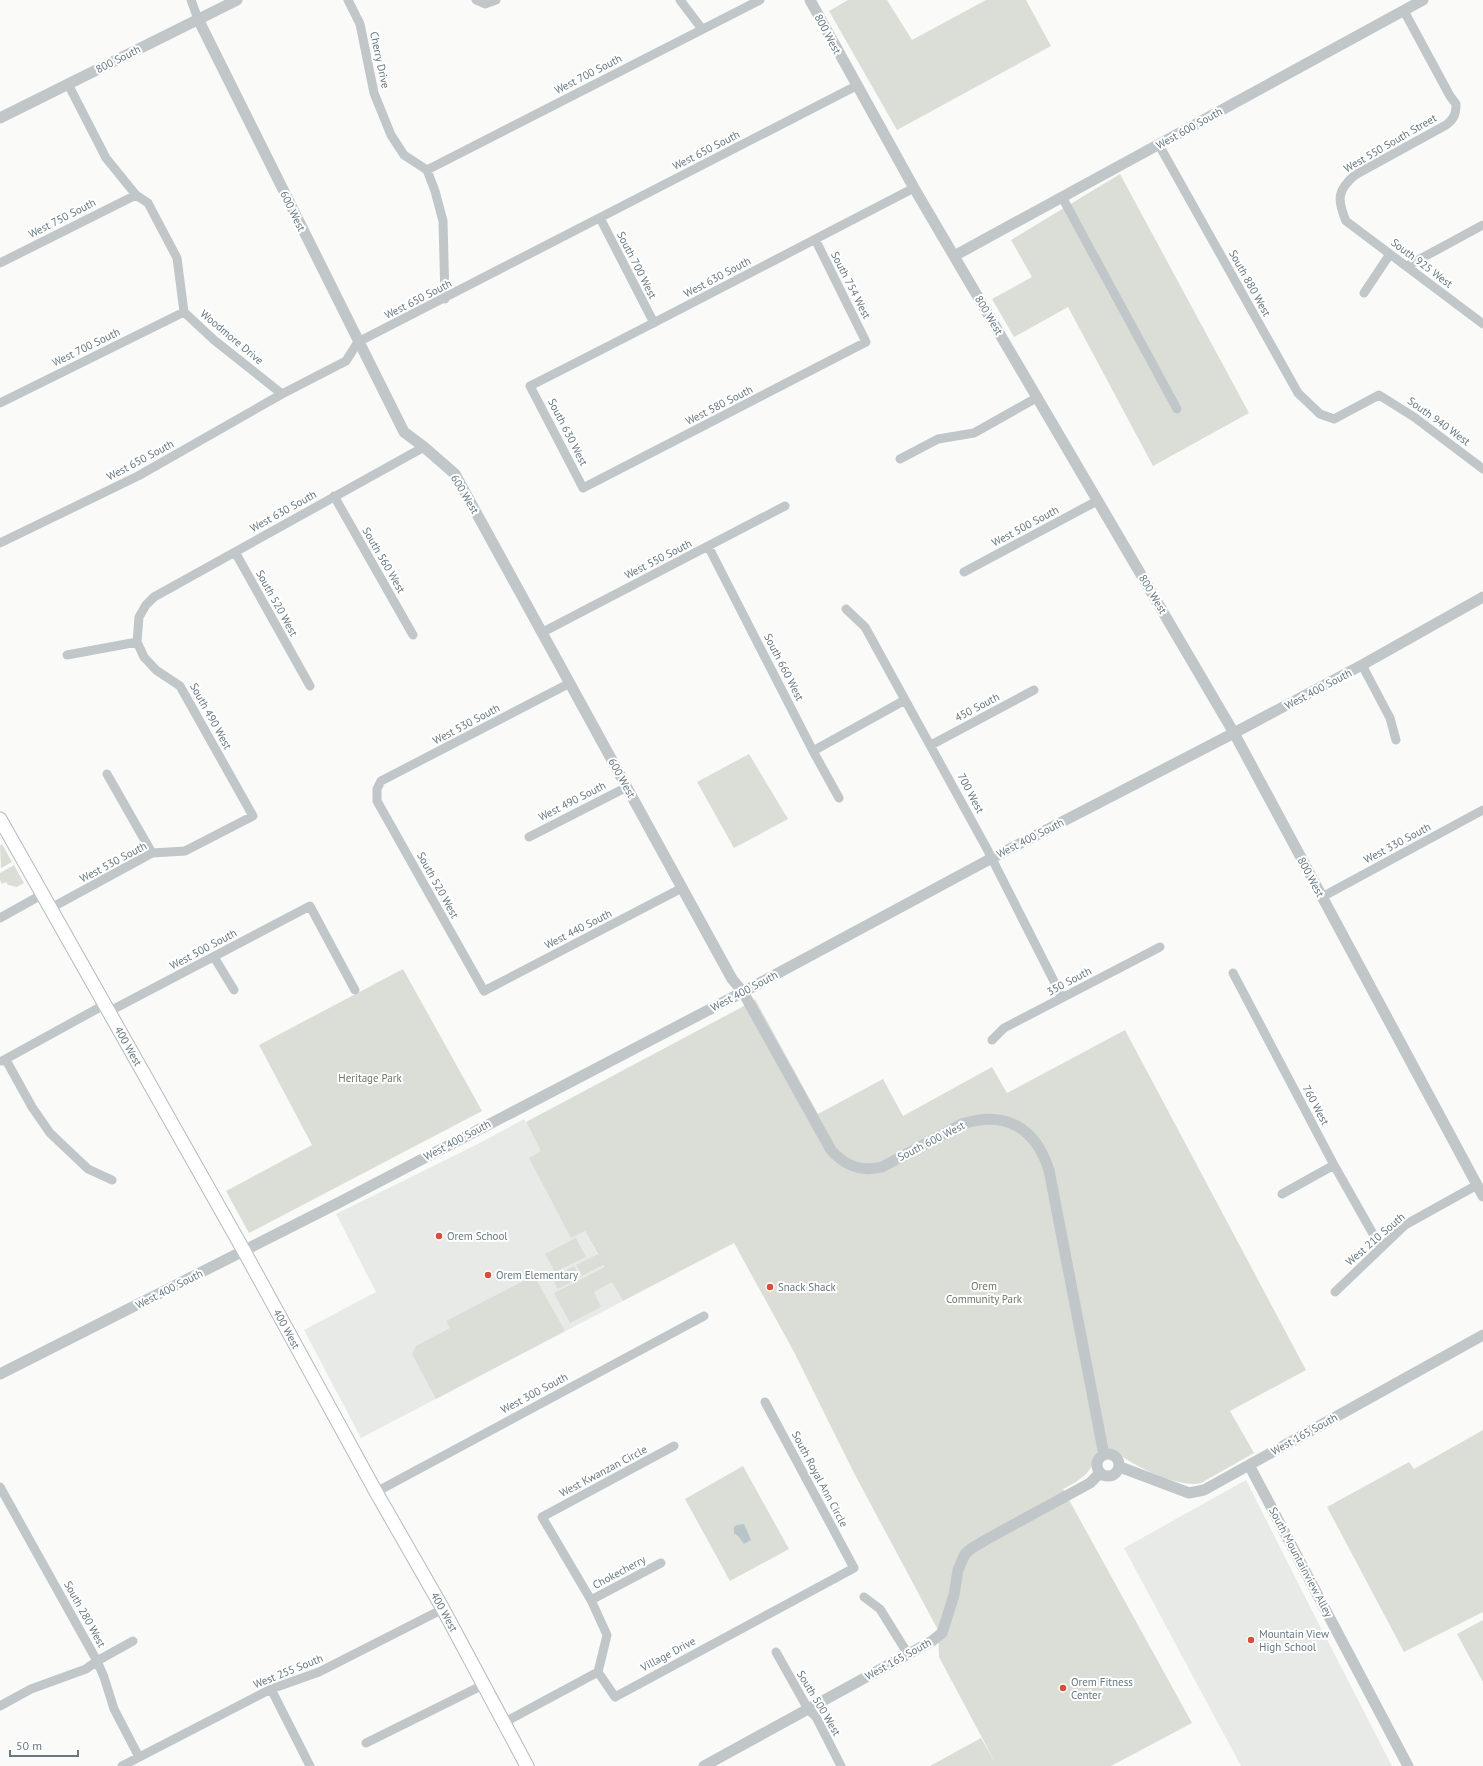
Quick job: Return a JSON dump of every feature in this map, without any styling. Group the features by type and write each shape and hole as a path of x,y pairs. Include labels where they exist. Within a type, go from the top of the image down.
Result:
{"main road":[{"name":"400 West","path":"0,819 244,1251 376,1492 443,1610 527,1766"}],"street":[{"name":"600 West","path":"191,0 198,19 404,432 455,474 732,979 743,992"},
{"name":"800 South","path":"0,118 237,0"},
{"name":"Cherry Drive","path":"348,0 360,24 374,93 391,135 404,155 427,170"},
{"path":"476,0 485,4 496,0"},
{"path":"680,0 702,29"},
{"name":"West 700 South","path":"427,170 760,0"},
{"name":"800 West","path":"810,0 856,86 914,188 1038,397 1097,501 1234,734 1483,1196"},
{"name":"West 600 South","path":"954,256 1423,0"},
{"name":"West 550 South Street","path":"1346,221 1341,208 1340,197 1344,184 1355,175 1446,125 1453,119 1456,112 1456,104 1450,96 1404,10"},
{"name":"Woodmore Drive","path":"68,84 106,158 136,195 148,203 177,258 184,312 214,340 282,394"},
{"name":"West 650 South","path":"0,543 138,476 282,394 346,360 358,342 445,299 856,86"},
{"name":"South 880 West","path":"1159,145 1298,393 1320,414 1334,419 1379,395"},
{"path":"427,170 435,191 443,221 445,299"},
{"name":"West 630 South","path":"530,386 914,188"},
{"name":"West 750 South","path":"0,262 136,195"},
{"path":"1062,197 1177,409"},
{"name":"South 700 West","path":"600,218 654,323"},
{"name":"South 925 West","path":"1346,221 1483,324"},
{"path":"1407,266 1483,225"},
{"name":"South 754 West","path":"815,239 866,342"},
{"path":"1364,293 1390,254"},
{"name":"West 700 South","path":"0,403 184,312"},
{"name":"West 580 South","path":"583,488 866,342"},
{"name":"South 630 West","path":"530,386 583,488"},
{"name":"South 940 West","path":"1379,395 1414,417 1483,469"},
{"path":"900,459 938,439 974,433 1038,397"},
{"name":"West 630 South","path":"137,642 139,617 146,605 154,597 424,447"},
{"name":"South 560 West","path":"334,496 413,635"},
{"name":"West 500 South","path":"964,572 1097,501"},
{"name":"West 550 South","path":"542,632 785,506"},
{"name":"South 660 West","path":"708,546 813,751 839,798"},
{"name":"South 520 West","path":"235,552 310,686"},
{"name":"West 400 South","path":"0,1374 244,1251 743,992 992,858 1234,734 1362,665 1483,596"},
{"name":"700 West","path":"846,609 865,627 931,745 992,858 1062,997"},
{"path":"67,656 137,642"},
{"name":"South 490 West","path":"137,642 144,657 156,670 180,686 253,816"},
{"path":"1362,665 1390,718 1396,740"},
{"name":"West 530 South","path":"377,789 382,781 570,683"},
{"name":"450 South","path":"931,745 1034,690"},
{"path":"813,751 905,700"},
{"path":"107,774 152,853"},
{"name":"West 490 South","path":"529,837 627,787"},
{"name":"South 520 West","path":"377,789 377,801 484,991"},
{"name":"West 330 South","path":"1322,897 1483,810"},
{"name":"West 530 South","path":"51,908 152,853 185,852 253,816"},
{"name":"West 440 South","path":"484,991 682,888"},
{"path":"0,918 43,894"},
{"name":"West 500 South","path":"3,1061 106,1008 214,957 310,906 355,990"},
{"name":"350 South","path":"992,1040 1004,1028 1160,947"},
{"path":"214,957 234,990"},
{"name":"760 West","path":"1233,973 1334,1165 1381,1248"},
{"name":"South 600 West","path":"743,992 831,1150 846,1164 860,1169 882,1167 962,1124 975,1120 996,1119 1023,1129 1036,1140 1045,1156 1049,1170 1104,1455"},
{"path":"3,1061 50,1133 88,1169 112,1180"},
{"path":"1282,1194 1334,1165"},
{"name":"West 210 South","path":"1335,1292 1406,1225 1477,1185"},
{"name":"West 300 South","path":"376,1492 704,1316"},
{"name":"West 165 South","path":"1104,1455 1114,1455 1119,1460 1120,1467 1189,1493 1204,1490 1483,1335"},
{"name":"South Royal Ann Circle","path":"765,1402 854,1568"},
{"name":"West Kwanzan Circle","path":"591,1600 542,1517 674,1446"},
{"path":"1104,1455 1099,1458 1097,1464 1100,1473 1106,1476 1112,1476 1120,1467"},
{"name":"South Mountainview Alley","path":"1249,1464 1408,1766"},
{"name":"West 165 South","path":"704,1766 932,1641 942,1633 954,1595 958,1570 965,1554 984,1541 1090,1483 1100,1473"},
{"name":"South 280 West","path":"0,1487 97,1661 104,1677 114,1709 139,1757"},
{"name":"Chokecherry","path":"598,1672 607,1635 591,1600 661,1563"},
{"name":"Village Drive","path":"598,1672 615,1697 854,1568"},
{"path":"864,1597 880,1609 908,1654"},
{"name":"West 255 South","path":"122,1766 271,1689 319,1672 443,1610"},
{"path":"0,1706 31,1689 86,1670 97,1661 133,1641"},
{"name":"South 500 West","path":"776,1652 808,1709 816,1717 841,1766"},
{"path":"504,1723 598,1672"},
{"path":"366,1743 483,1685"},
{"path":"271,1689 310,1766"}],"shaded area":[{"name":"Orem Elementary","path":"524,1119 623,1301 361,1438 304,1330 376,1292 336,1214 480,1143"},
{"name":"Mountain View High School","path":"1246,1480 1392,1766 1241,1766 1124,1548"},
{"path":"744,1524 751,1540 744,1544 734,1533 734,1527"}],"green space":[{"path":"848,0 887,0 912,40 986,0 1026,0 1051,46 897,130 829,11"},
{"path":"1120,174 1249,413 1153,466 1068,307 1014,337 992,299 1032,277 1011,240"},
{"path":"749,754 788,819 734,848 697,782"},
{"path":"2,844 12,862 1,868 0,846"},
{"path":"14,865 24,883 17,887 8,885 6,882 2,884 0,880 0,873"},
{"name":"Heritage Park","path":"403,969 482,1111 249,1233 226,1191 312,1145 259,1045"},
{"name":"Orem Community Park","path":"755,999 818,1114 883,1079 903,1116 992,1067 1007,1093 1125,1030 1306,1370 1230,1411 1254,1453 1201,1483 1192,1484 1168,1479 1143,1469 1114,1450 1097,1452 1093,1465 1085,1475 1081,1479 1063,1489 1192,1723 1111,1766 930,1766 981,1738 996,1764 939,1657 938,1630 854,1473 794,1352 734,1243 623,1301 612,1282 594,1292 601,1307 570,1323 554,1293 605,1267 603,1265 582,1276 576,1265 598,1254 585,1231 571,1238 529,1158 541,1151 526,1122"},
{"path":"576,1238 586,1257 555,1272 545,1254"},
{"path":"574,1266 580,1277 558,1289 552,1278"},
{"path":"529,1278 537,1281 565,1331 436,1399 412,1354 416,1346 450,1328 446,1321"},
{"path":"1483,1430 1483,1612 1404,1652 1327,1507 1409,1462 1414,1469"},
{"path":"743,1466 789,1549 730,1581 685,1499"},
{"path":"1483,1620 1483,1682 1457,1634"}],"place":[{"name":"Orem School","path":"439,1236"},
{"name":"Orem Elementary","path":"488,1275"},
{"name":"Snack Shack","path":"770,1287"},
{"name":"Mountain View High School","path":"1251,1640"},
{"name":"Orem Fitness Center","path":"1063,1688"}]}
